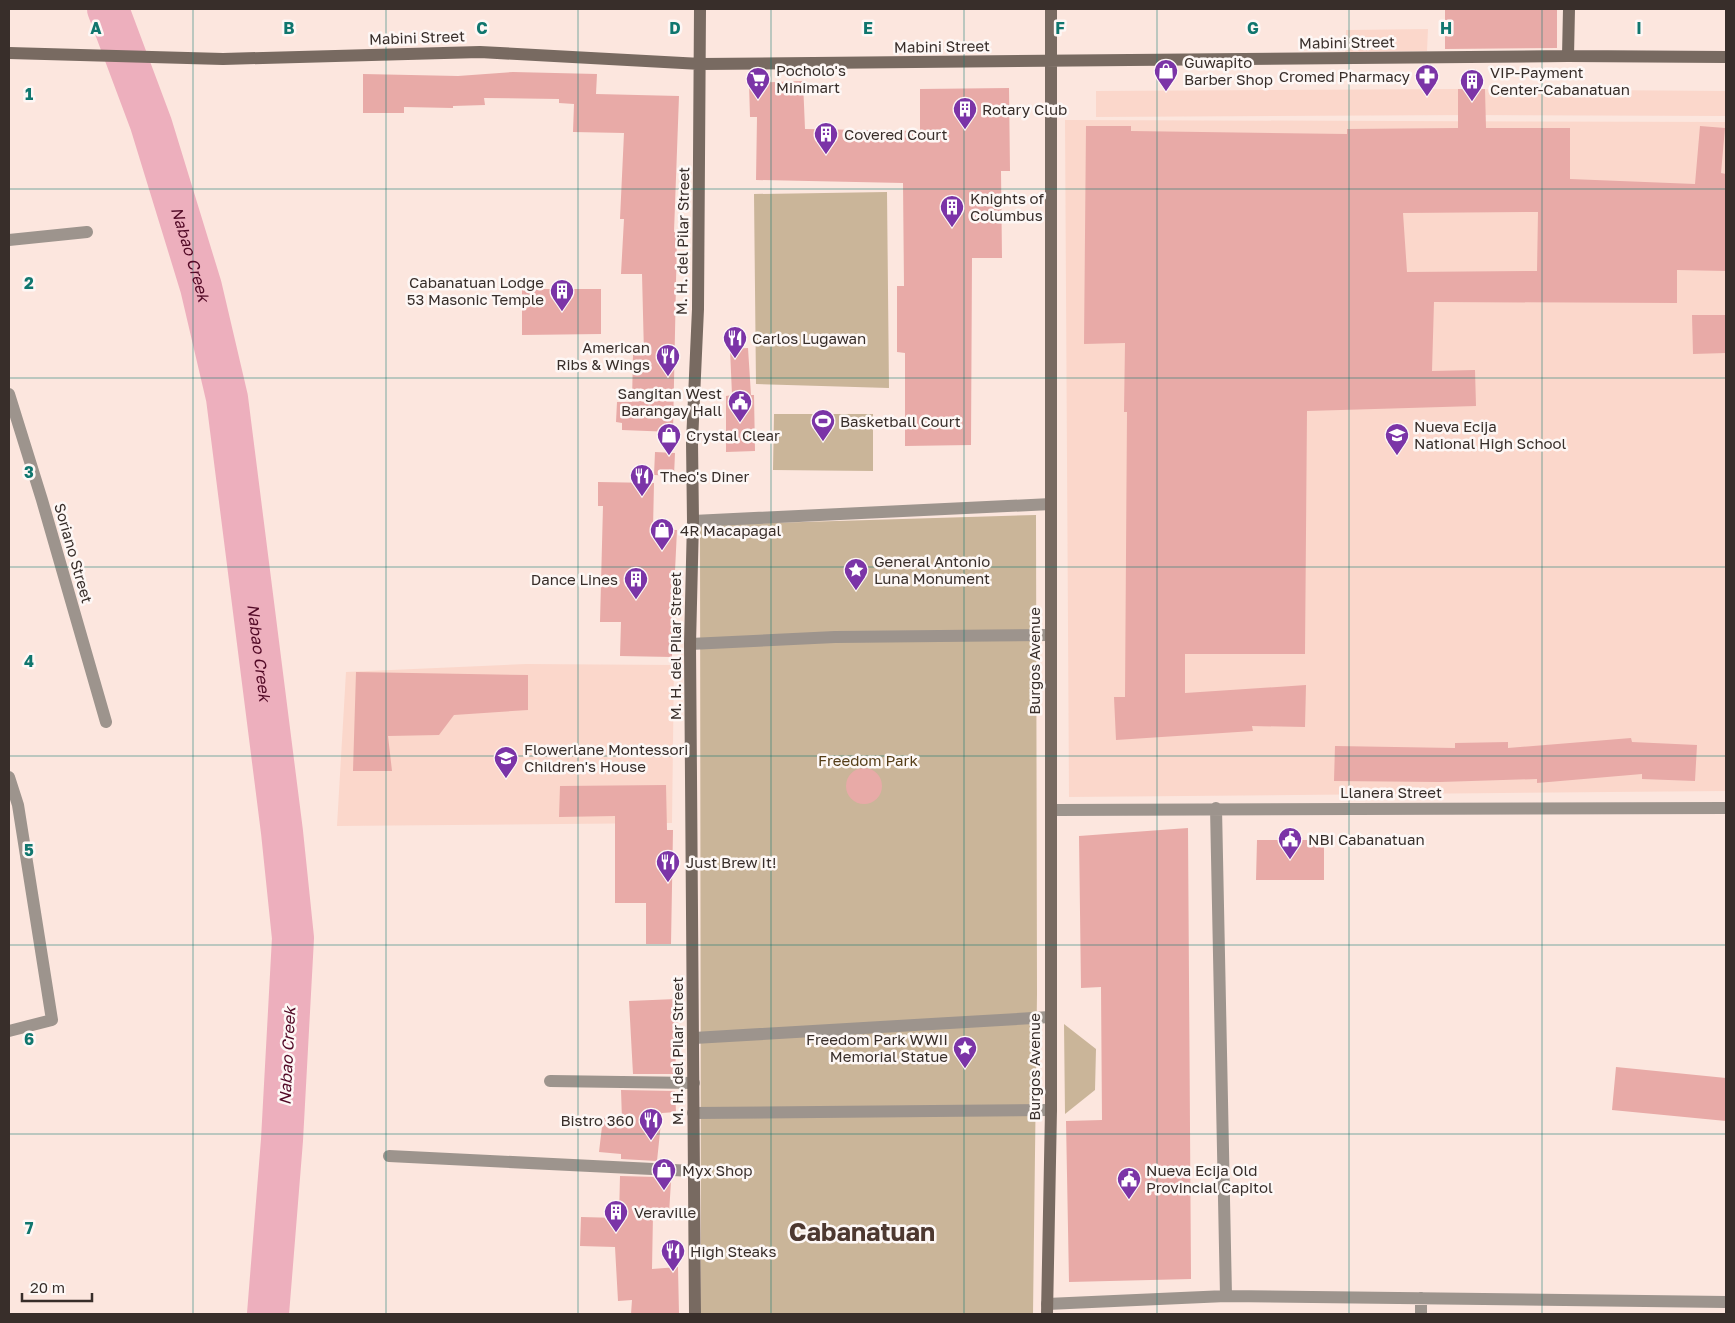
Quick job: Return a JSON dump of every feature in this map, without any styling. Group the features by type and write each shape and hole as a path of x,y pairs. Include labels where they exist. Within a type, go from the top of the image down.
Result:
{"main road":[{"name":"M. H. del Pilar Street","path":"694,1314 694,1038 690,644 693,521 692,442 698,309 700,9"},
{"name":"Burgos Avenue","path":"1047,1309 1050,1110 1051,9"},
{"path":"1568,56 1569,9"},
{"name":"Mabini Street","path":"9,53 223,59 480,52 701,64 1568,56 1726,58"}],"street":[{"path":"9,240 87,232"},
{"name":"Soriano Street","path":"9,394 42,500 106,722"},
{"path":"693,521 1051,504"},
{"path":"690,644 835,637 1050,635"},
{"path":"9,776 18,805 52,1020 9,1031"},
{"path":"1216,808 1226,1296"},
{"name":"Llanera Street","path":"1057,810 1216,808 1726,808"},
{"path":"694,1038 1050,1018"},
{"path":"550,1081 694,1083"},
{"path":"693,1112 1050,1110"},
{"path":"389,1156 693,1170"},
{"path":"1047,1309 1226,1296 1726,1302"},
{"path":"1421,1298 1421,1314"}],"shaded area":[{"path":"1428,29 1427,51 1345,52 1346,30"},
{"path":"1458,89 1726,91 1726,116 1096,117 1096,91"},
{"name":"Nueva Ecija National High School","path":"1065,120 1726,122 1726,791 1069,797"},
{"name":"Flowerlane Montessori Children's House","path":"526,664 674,665 672,823 337,826 346,672"}],"green space":[{"path":"887,192 889,388 756,384 754,194"},
{"name":"Basketball Court","path":"774,414 873,414 873,471 773,470"},
{"name":"Freedom Park","path":"1036,515 1037,994 1033,1314 701,1314 700,525"},
{"path":"1064,1024 1096,1049 1095,1090 1065,1114"}],"building":[{"path":"1445,9 1557,9 1557,48 1445,49"},
{"path":"513,72 597,74 596,94 679,96 674,232 677,233 673,432 622,430 622,423 616,422 617,402 632,402 633,354 644,354 642,274 621,274 624,219 620,219 624,133 573,132 574,104 559,103 559,99 484,98 485,105 453,106 453,108 404,107 404,113 363,113 363,74 458,76"},
{"path":"803,81 805,129 920,131 920,89 1009,88 1010,171 1001,171 1002,258 972,258 971,445 905,446 905,353 897,352 897,286 904,286 903,183 756,180 757,117 750,117 749,83"},
{"path":"1458,89 1485,89 1486,128 1570,128 1570,179 1695,184 1700,126 1725,128 1721,173 1726,174 1726,271 1677,270 1677,303 1434,302 1432,371 1475,370 1476,406 1307,411 1305,654 1185,654 1185,693 1306,685 1305,727 1252,726 1253,731 1116,740 1114,697 1125,697 1127,412 1124,412 1125,343 1084,344 1086,126 1131,126 1131,131 1347,134 1347,129 1458,128","holes":["1538,212 1537,271 1407,272 1403,213"]},
{"name":"Cabanatuan Lodge 53 Masonic Temple","path":"522,289 601,289 601,334 522,335"},
{"path":"1692,315 1726,315 1726,353 1693,354"},
{"name":"Sangitan West Barangay Hall","path":"748,348 751,395 754,395 755,451 726,452 726,396 732,395 730,349"},
{"path":"655,452 675,453 674,476 654,475"},
{"path":"598,482 654,483 653,529 677,530 675,571 671,571 672,657 620,656 621,622 600,622 603,506 598,506"},
{"path":"356,672 528,675 528,710 454,715 439,735 388,736 392,771 353,771"},
{"path":"1631,738 1632,742 1697,745 1695,781 1642,779 1642,774 1537,783 1537,779 1440,782 1334,781 1335,746 1455,748 1455,743 1508,742 1508,748"},
{"path":"864,768 871,769 877,773 881,779 881,793 877,799 871,803 864,804 857,803 851,799 847,793 846,786 847,779 851,773 857,769"},
{"path":"666,785 667,830 673,830 671,944 646,944 646,903 615,903 615,816 559,817 560,786"},
{"name":"Nueva Ecija Old Provincial Capitol","path":"1188,828 1191,1279 1069,1282 1066,1121 1102,1120 1101,987 1081,988 1079,836"},
{"name":"NBI Cabanatuan","path":"1257,840 1324,840 1324,880 1256,880"},
{"path":"676,999 678,1036 675,1036 676,1074 633,1074 629,1001"},
{"path":"1616,1067 1726,1078 1726,1121 1612,1110"},
{"path":"621,1090 675,1091 676,1112 662,1113 657,1161 621,1159 621,1154 599,1152 603,1118 622,1120"},
{"path":"620,1176 656,1177 656,1181 671,1181 669,1214 653,1214 652,1269 678,1267 679,1314 631,1314 632,1300 618,1301 615,1247 580,1246 581,1217 619,1218"}],"waterway":[{"name":"Nabao Creek","path":"108,9 151,124 201,287 227,398 282,832 293,938 282,1140 268,1314"}],"place":[{"name":"Guwapito Barber Shop","path":"1166,92"},
{"name":"Cromed Pharmacy","path":"1427,97"},
{"name":"Pocholo's Minimart","path":"758,100"},
{"name":"VIP-Payment Center-Cabanatuan","path":"1472,102"},
{"name":"Rotary Club","path":"965,130"},
{"name":"Covered Court","path":"826,155"},
{"name":"Knights of Columbus","path":"952,228"},
{"name":"Cabanatuan Lodge 53 Masonic Temple","path":"562,312"},
{"name":"Carlos Lugawan","path":"735,359"},
{"name":"American Ribs & Wings","path":"668,377"},
{"name":"Sangitan West Barangay Hall","path":"740,423"},
{"name":"Basketball Court","path":"823,442"},
{"name":"Crystal Clear","path":"669,456"},
{"name":"Nueva Ecija National High School","path":"1397,456"},
{"name":"Theo's Diner","path":"642,497"},
{"name":"4R Macapagal","path":"662,551"},
{"name":"General Antonio Luna Monument","path":"856,591"},
{"name":"Dance Lines","path":"636,600"},
{"name":"Flowerlane Montessori Children's House","path":"506,779"},
{"name":"NBI Cabanatuan","path":"1290,860"},
{"name":"Just Brew It!","path":"668,883"},
{"name":"Freedom Park WWII Memorial Statue","path":"965,1069"},
{"name":"Bistro 360","path":"651,1141"},
{"name":"Myx Shop","path":"664,1191"},
{"name":"Nueva Ecija Old Provincial Capitol","path":"1129,1200"},
{"name":"Veraville","path":"616,1233"},
{"name":"High Steaks","path":"673,1272"}],"district":[{"name":"Cabanatuan","path":"862,1231"}]}
